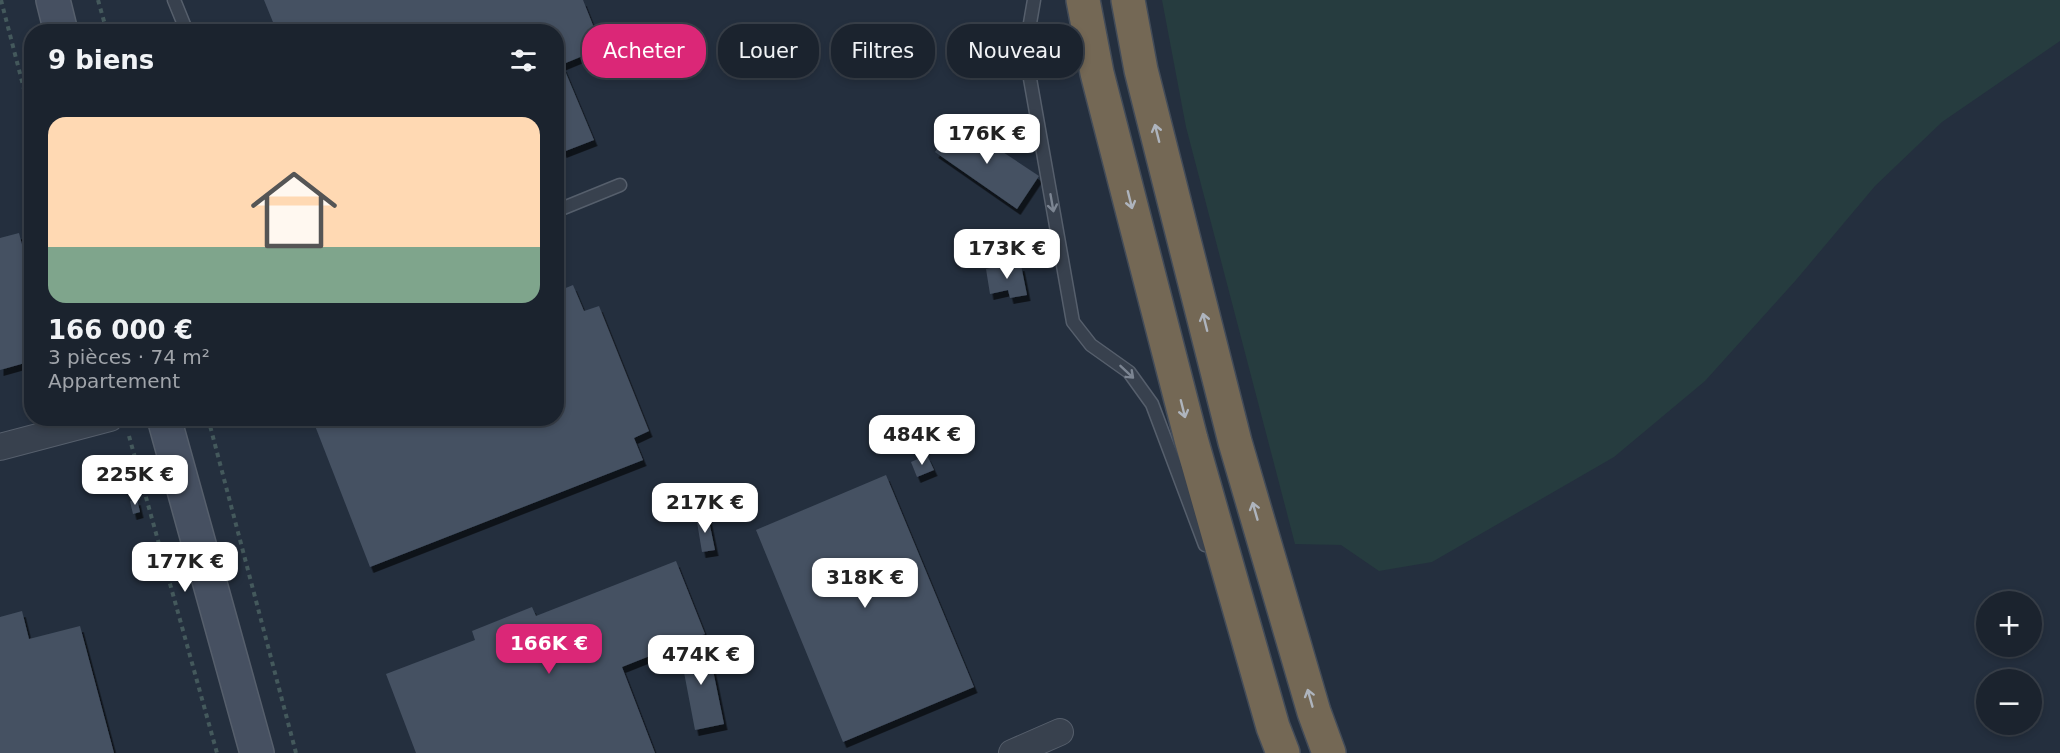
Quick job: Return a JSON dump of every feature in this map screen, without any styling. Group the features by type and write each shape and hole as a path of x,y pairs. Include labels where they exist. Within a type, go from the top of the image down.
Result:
{"highway":[{"path":"1083,0 1097,73 1191,439 1278,740"},
{"path":"1128,0 1141,70 1235,442 1314,712 1329,753"}],"street":[{"path":"53,0 59,24"},
{"path":"0,447 103,426"},
{"path":"166,426 257,753"},
{"path":"1012,753 1060,732"}],"lane":[{"path":"174,0 184,24"},
{"path":"1034,0 1029,29 1029,73 1073,322 1091,345 1129,372 1152,404 1211,560"},
{"path":"564,208 620,185"},
{"path":"1219,582 1278,740"}],"path":[{"path":"1,0 24,89"},
{"path":"98,0 105,24"},
{"path":"119,426 217,753"},
{"path":"210,426 296,753"}],"green space":[{"path":"1162,0 2060,0 2060,41 1942,122 1875,186 1796,280 1705,381 1614,457 1432,562 1379,571 1341,545 1295,544 1186,127"}],"building":[{"path":"264,0 583,0 592,24 582,24 582,56 564,64 564,24 274,24"},
{"path":"564,68 594,140 564,152"},
{"path":"956,121 1039,176 1017,209 935,152"},
{"path":"19,233 24,252 24,363 0,370 0,238"},
{"path":"1008,264 1009,267 1021,265 1027,295 1010,298 1008,290 990,294 986,269"},
{"path":"573,285 584,311 599,306 649,431 634,438 643,460 370,567 315,426 564,426 564,289"},
{"path":"927,455 934,470 917,477 911,462"},
{"path":"886,475 974,687 843,742 756,530"},
{"path":"137,499 140,512 133,514 130,501"},
{"path":"696,516 708,516 715,550 702,552"},
{"path":"676,561 705,634 622,667 655,753 416,753 386,674 475,640 472,631 532,607 536,616"},
{"path":"22,611 29,639 80,626 114,753 0,753 0,617"},
{"path":"707,641 724,724 695,730 679,646"}]}
